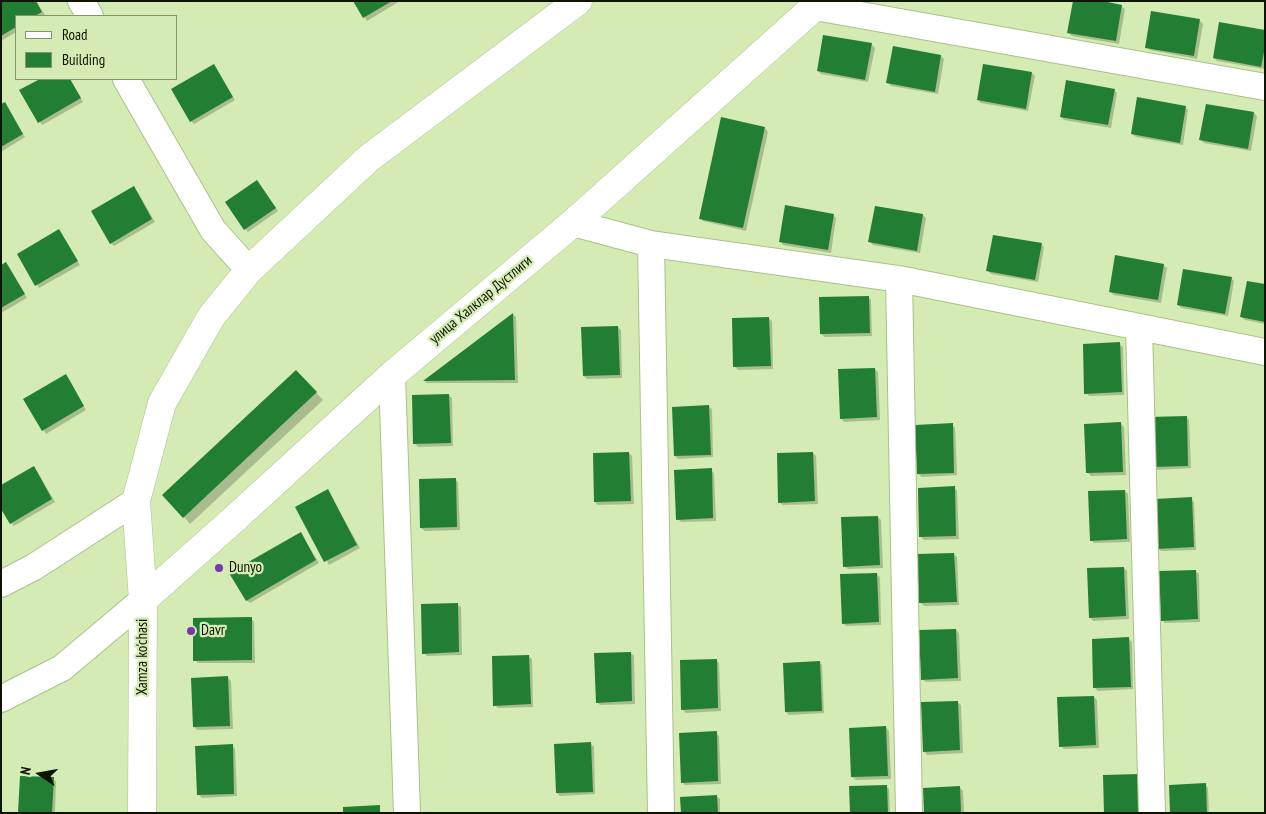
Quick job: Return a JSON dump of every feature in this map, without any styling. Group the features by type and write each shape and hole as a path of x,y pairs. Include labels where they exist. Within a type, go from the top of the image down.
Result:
{"street":[{"path":"81,1 89,15"},
{"name":"Xamza ko'chasi","path":"142,813 143,600 136,501 162,403 211,317 249,270 369,158 578,1"},
{"path":"818,4 1265,87"},
{"name":"улица Халклар Дустлиги","path":"143,600 232,522 392,375 573,223 818,4"},
{"path":"127,80 213,230 249,270"},
{"path":"573,223 651,244 899,279 1265,352"},
{"path":"651,244 661,813"},
{"path":"899,279 909,813"},
{"path":"1139,328 1152,813"},
{"path":"392,375 407,813"},
{"path":"1,584 34,567 136,501"},
{"path":"1,699 62,668 143,600"}],"building":[{"path":"1,1 36,1 42,12 37,15 15,15 15,28 1,36"},
{"path":"353,1 392,1 363,18"},
{"path":"1073,1 1103,1 1122,5 1116,41 1067,33"},
{"path":"1151,11 1200,19 1194,56 1145,48"},
{"path":"1219,22 1265,30 1265,47 1261,67 1213,58"},
{"path":"823,35 872,43 865,80 817,71"},
{"path":"893,46 941,55 935,92 886,83"},
{"path":"214,64 233,97 190,122 171,89"},
{"path":"983,64 1032,72 1026,109 977,100"},
{"path":"38,80 71,80 81,98 38,123 19,90"},
{"path":"1066,80 1115,89 1108,125 1060,117"},
{"path":"1137,97 1186,106 1180,143 1131,134"},
{"path":"5,102 23,134 1,147 1,104"},
{"path":"1206,104 1254,112 1248,149 1199,140"},
{"path":"721,117 765,127 743,228 699,219"},
{"path":"257,180 276,208 244,230 225,202"},
{"path":"134,186 152,219 110,244 91,211"},
{"path":"785,205 834,214 828,250 779,242"},
{"path":"875,206 923,214 917,251 868,242"},
{"path":"59,229 78,261 35,286 17,254"},
{"path":"993,235 1042,243 1035,280 986,271"},
{"path":"1115,255 1164,264 1158,300 1109,292"},
{"path":"6,262 25,294 1,308 1,265"},
{"path":"1183,269 1232,277 1225,314 1177,305"},
{"path":"1247,281 1265,284 1265,322 1240,317"},
{"path":"869,296 870,333 820,334 819,297"},
{"path":"513,313 515,380 423,381"},
{"path":"769,317 771,366 733,367 732,318"},
{"path":"618,326 620,375 583,376 581,327"},
{"path":"1120,342 1122,392 1084,394 1083,344"},
{"path":"875,368 877,417 840,419 838,369"},
{"path":"296,370 317,392 183,518 162,495"},
{"path":"66,374 84,406 42,431 23,399"},
{"path":"449,394 451,443 413,444 412,395"},
{"path":"709,405 711,455 674,456 672,407"},
{"path":"1187,416 1188,466 1151,467 1149,417"},
{"path":"1121,422 1123,472 1086,473 1084,424"},
{"path":"953,423 954,473 917,474 915,425"},
{"path":"629,452 631,501 594,502 593,453"},
{"path":"813,452 815,501 778,503 777,453"},
{"path":"34,466 52,499 10,524 1,509 1,485"},
{"path":"712,468 713,518 676,520 674,470"},
{"path":"456,478 457,527 420,528 419,479"},
{"path":"955,486 956,536 919,537 918,488"},
{"path":"328,489 357,545 324,562 295,507"},
{"path":"1125,490 1127,539 1090,541 1088,491"},
{"path":"1192,497 1194,547 1157,549 1155,499"},
{"path":"878,516 880,565 843,567 841,517"},
{"path":"301,532 316,560 246,601 229,573"},
{"path":"954,553 957,602 919,603 917,554"},
{"path":"1124,567 1126,616 1089,618 1087,568"},
{"path":"1196,570 1198,619 1161,621 1159,571"},
{"path":"877,573 879,622 842,624 840,574"},
{"path":"458,603 459,652 422,654 421,604"},
{"path":"252,617 252,660 193,661 193,618"},
{"path":"956,629 958,678 921,680 919,630"},
{"path":"1129,637 1131,687 1093,688 1092,639"},
{"path":"631,652 632,701 596,703 594,653"},
{"path":"529,655 531,704 493,706 492,656"},
{"path":"717,659 718,708 681,710 680,660"},
{"path":"820,661 822,711 785,712 783,663"},
{"path":"228,676 230,726 193,727 191,678"},
{"path":"1094,696 1096,745 1059,747 1057,697"},
{"path":"958,701 960,750 923,752 921,702"},
{"path":"886,726 888,776 851,777 849,728"},
{"path":"717,731 718,781 681,783 679,733"},
{"path":"591,742 593,792 556,793 554,744"},
{"path":"233,744 234,794 197,795 195,746"},
{"path":"1140,774 1142,813 1104,813 1103,775"},
{"path":"20,776 54,777 52,813 18,813"},
{"path":"1206,783 1207,813 1170,813 1169,785"},
{"path":"887,785 888,813 850,813 849,786"},
{"path":"960,786 961,813 924,813 923,788"},
{"path":"717,795 718,813 681,813 680,797"},
{"path":"380,805 380,813 343,813 343,807"}],"place":[{"name":"Dunyo","path":"219,568"},
{"name":"Davr","path":"191,631"}]}
